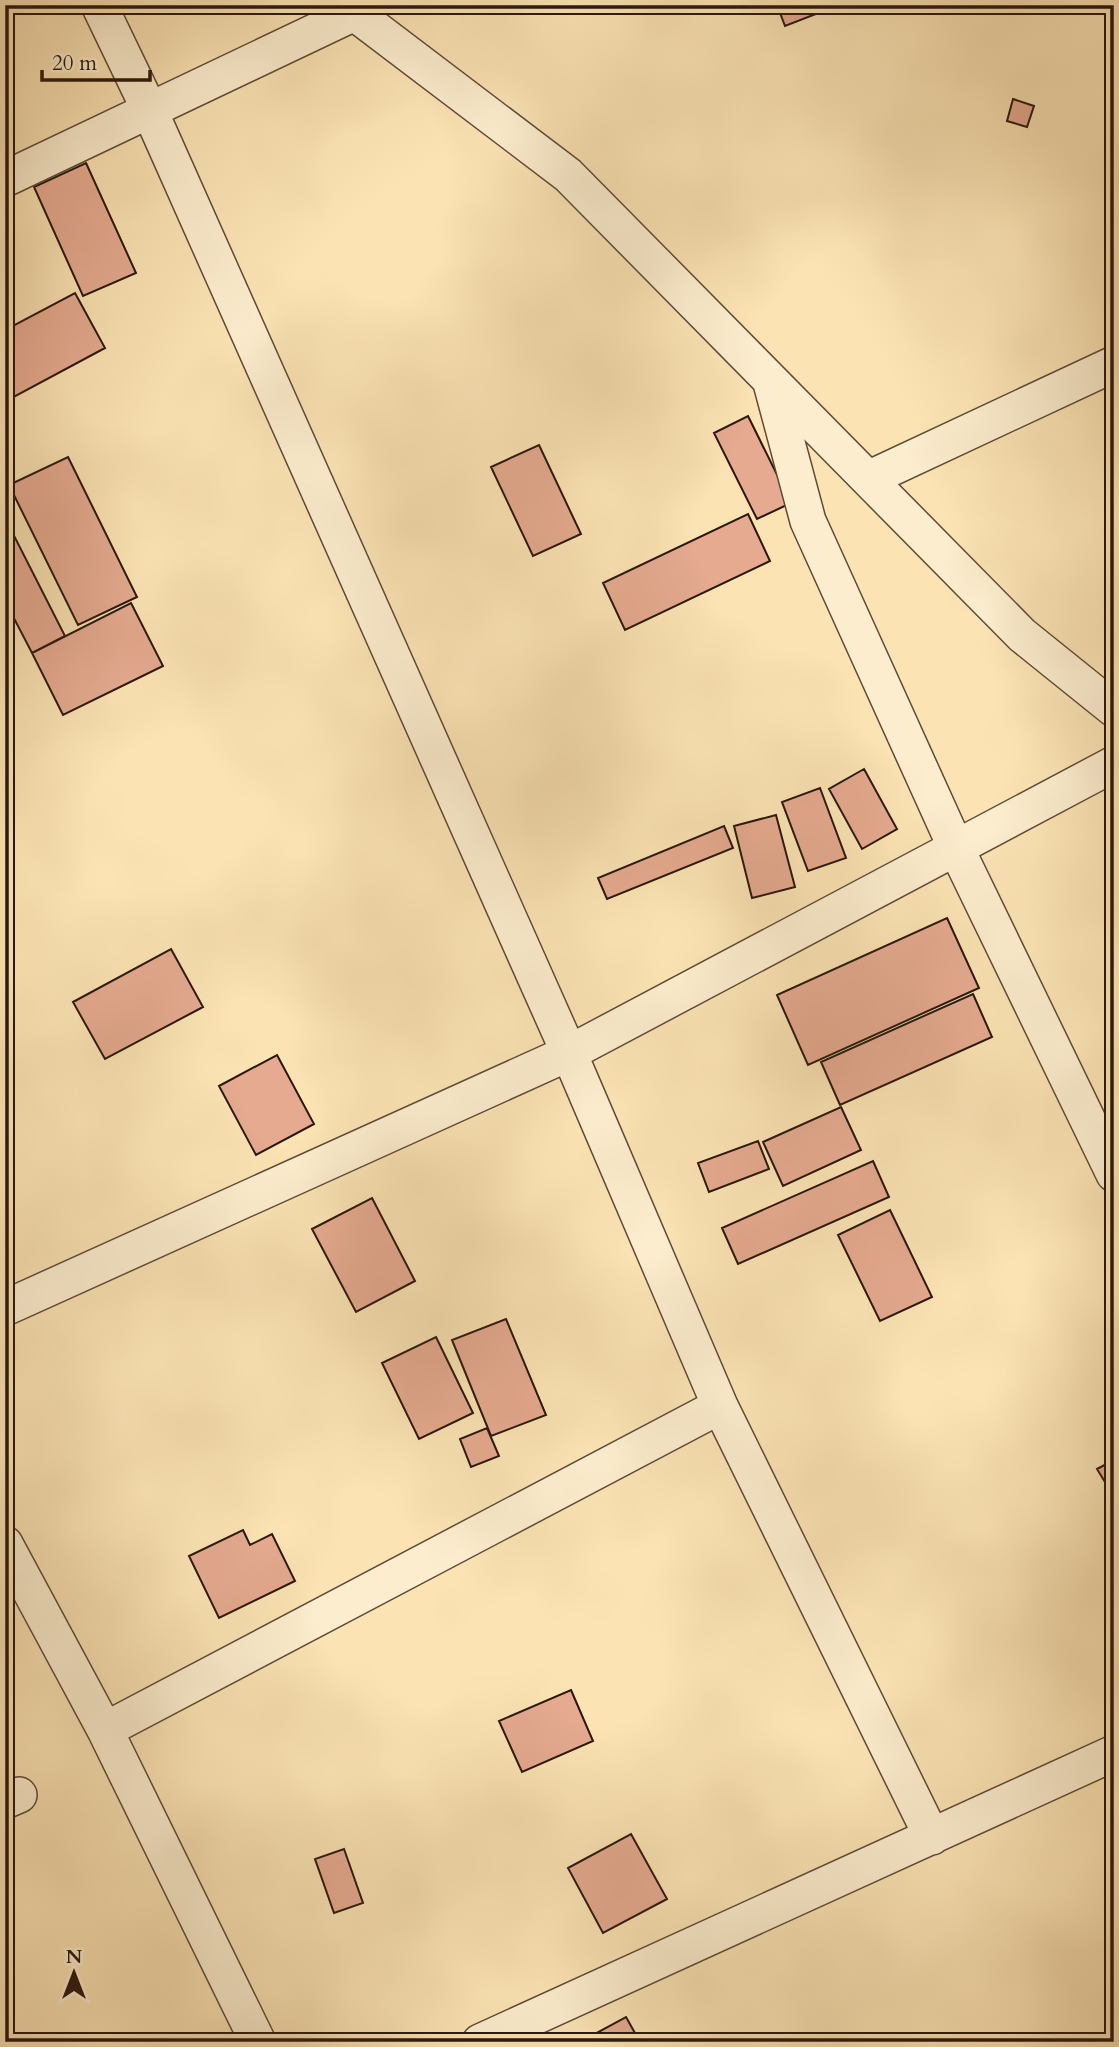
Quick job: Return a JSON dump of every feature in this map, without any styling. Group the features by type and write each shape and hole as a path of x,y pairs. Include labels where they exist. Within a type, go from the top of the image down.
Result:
{"street":[{"path":"99,5 149,109 569,1053 720,1406 932,1837"},
{"path":"5,179 356,8 568,175 1022,635 1114,709"},
{"path":"868,479 1114,364"},
{"path":"770,380 808,521 956,848 1114,1174"},
{"path":"5,1308 569,1053 1114,764"},
{"path":"105,1730 720,1406"},
{"path":"5,1544 105,1730 258,2042"},
{"path":"480,2042 1114,1753"}],"building":[{"path":"777,5 839,5 785,26"},
{"path":"1013,99 1034,106 1027,127 1007,121"},
{"path":"86,163 136,273 83,296 34,187"},
{"path":"75,293 105,348 10,399 5,390 5,330"},
{"path":"748,416 791,503 757,519 714,433"},
{"path":"539,445 581,534 533,556 491,467"},
{"path":"68,457 137,597 78,625 9,485"},
{"path":"748,514 770,561 625,630 603,583"},
{"path":"5,518 65,636 32,653 5,601"},
{"path":"131,603 163,666 63,715 32,653"},
{"path":"864,769 897,829 862,849 829,789"},
{"path":"820,788 846,858 808,871 782,802"},
{"path":"776,815 795,887 752,898 734,826"},
{"path":"724,826 733,848 607,899 598,878"},
{"path":"947,918 979,988 808,1065 777,995"},
{"path":"171,949 203,1007 105,1059 73,1002"},
{"path":"973,994 992,1037 840,1105 821,1062"},
{"path":"277,1055 314,1124 256,1155 219,1086"},
{"path":"841,1107 861,1150 783,1186 763,1142"},
{"path":"758,1141 769,1169 709,1192 698,1163"},
{"path":"873,1161 889,1197 738,1264 722,1228"},
{"path":"372,1198 415,1281 356,1312 312,1229"},
{"path":"890,1210 932,1297 880,1321 838,1235"},
{"path":"506,1319 546,1415 491,1436 452,1340"},
{"path":"436,1337 473,1413 419,1439 382,1363"},
{"path":"487,1428 499,1456 471,1467 460,1439"},
{"path":"1114,1460 1114,1497 1097,1469"},
{"path":"243,1530 250,1545 272,1534 295,1581 219,1618 189,1556"},
{"path":"571,1690 593,1741 522,1772 499,1721"},
{"path":"631,1834 667,1899 603,1933 568,1868"},
{"path":"344,1849 363,1903 334,1913 315,1859"},
{"path":"626,2017 640,2042 580,2042"}]}
